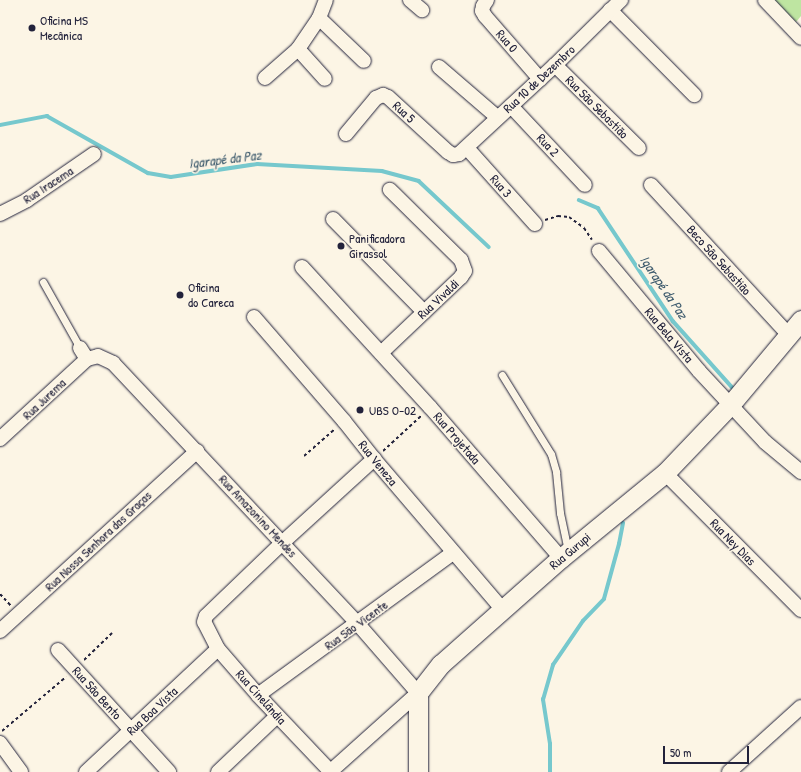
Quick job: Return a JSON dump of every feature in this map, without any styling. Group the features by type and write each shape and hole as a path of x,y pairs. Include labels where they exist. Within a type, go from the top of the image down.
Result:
{"street":[{"path":"265,78 298,50 319,18 326,0"},
{"path":"410,0 422,10"},
{"name":"Rua 0","path":"487,0 482,11 485,16 540,79"},
{"name":"Rua 10 de Dezembro","path":"467,148 497,117 555,65 621,0"},
{"path":"765,0 799,32"},
{"path":"610,10 694,95"},
{"path":"319,18 364,61"},
{"path":"298,50 325,79"},
{"name":"Rua São Sebastião","path":"555,65 638,148"},
{"path":"439,67 497,117"},
{"name":"Rua 5","path":"346,134 376,98 383,94 448,152 453,155 459,154 467,148"},
{"name":"Rua 2","path":"511,106 585,185"},
{"name":"Rua 3","path":"467,148 535,224"},
{"name":"Rua Iracema","path":"2,209 27,200 94,154"},
{"name":"Beco São Sebastião","path":"650,185 789,335"},
{"name":"Rua Vivaldi","path":"381,353 461,277 465,271 461,260 390,190"},
{"path":"333,219 424,312"},
{"name":"Rua Bela Vista","path":"599,251 676,345 730,405 765,442 801,472"},
{"name":"Rua Projetada","path":"302,267 565,555"},
{"name":"Rua Veneza","path":"254,317 344,421 374,459 502,609"},
{"name":"Rua Gurupi","path":"330,772 418,693 441,664 502,609 665,473 730,405 801,320"},
{"name":"Rua Jurema","path":"0,439 84,354"},
{"name":"Rua Amazonino Mendes","path":"84,354 98,356 113,363 358,624 418,693"},
{"name":"Rua Nossa Senhora das Graças","path":"0,631 197,451"},
{"path":"282,543 374,459"},
{"name":"Rua Ney Dias","path":"665,473 801,610"},
{"name":"Rua Cinelândia","path":"282,543 206,616 204,627 218,649 258,696 330,772"},
{"name":"Rua São Vicente","path":"258,696 453,553"},
{"name":"Rua Boa Vista","path":"86,772 218,649"},
{"name":"Rua São Bento","path":"58,650 169,772"},
{"path":"418,693 418,772"},
{"path":"729,772 801,707"},
{"path":"218,772 278,716"},
{"path":"2,750 21,772"}],"lane":[{"path":"43,282 84,354"},
{"path":"502,375 551,454 556,472 565,555"}],"path":[{"path":"535,224 558,216 569,217 584,228 599,251"},
{"path":"374,459 430,407"},
{"path":"304,456 344,421"},
{"path":"0,733 75,669 112,634"}],"green space":[{"path":"774,0 801,0 801,16 796,22"}],"waterway":[{"name":"Igarapé da Paz","path":"0,125 47,116 148,173 171,177 257,164 382,171 419,181 489,247"},
{"name":"Igarapé da Paz","path":"579,200 598,208 673,321 733,388"},
{"name":"Igarapé da Paz","path":"550,772 550,744 543,700 553,665 583,621 604,599 619,544 623,523"}],"place":[{"name":"Oficina MS Mecânica","path":"32,28"},
{"name":"Panificadora Girassol","path":"341,246"},
{"name":"Oficina do Careca","path":"180,295"},
{"name":"UBS O-02","path":"360,410"}]}
